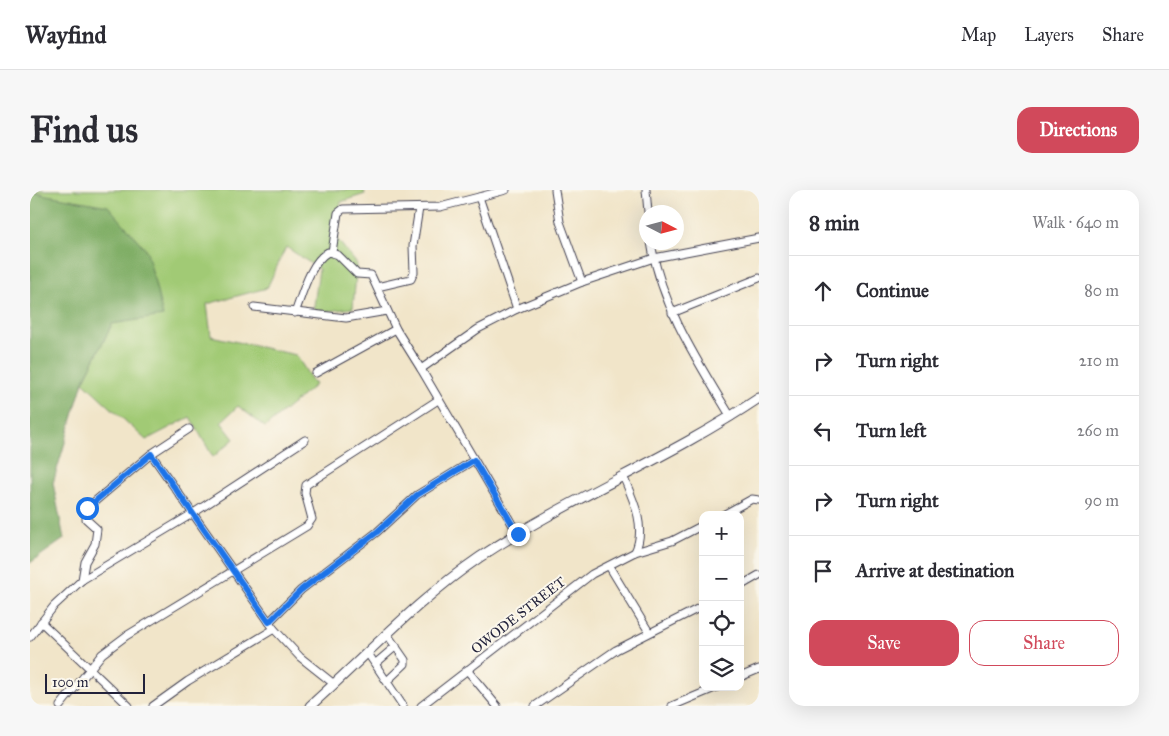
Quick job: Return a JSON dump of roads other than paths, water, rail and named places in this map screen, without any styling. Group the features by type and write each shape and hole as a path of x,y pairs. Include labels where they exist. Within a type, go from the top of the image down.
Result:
{"main road":[{"path":"310,706 450,578 518,534 731,417 759,398"}],"street":[{"path":"332,252 338,212 343,209 440,207 505,190"},
{"path":"555,190 560,222 582,282"},
{"path":"646,190 647,205"},
{"path":"479,197 517,308"},
{"path":"377,287 411,279 414,272 413,246 419,208"},
{"path":"420,369 478,329 517,308 582,282 654,258 759,238"},
{"path":"652,250 672,313 731,417"},
{"path":"332,252 357,274 371,274 396,329 518,534"},
{"path":"295,313 315,268 325,254 332,252"},
{"path":"672,313 759,278"},
{"path":"254,307 346,318 387,311"},
{"path":"316,373 396,329"},
{"path":"60,706 102,654 126,636 311,523 312,519 305,493 306,485 438,400"},
{"path":"82,580 85,562 97,536 97,529 86,520 87,508 151,454 189,429"},
{"path":"30,637 54,606 82,580 192,514 304,440"},
{"path":"151,454 274,629 300,657 334,684"},
{"path":"269,622 301,590 377,532 417,495 474,460"},
{"path":"623,476 636,509 640,527 641,537 635,552"},
{"path":"730,511 752,499 759,500"},
{"name":"OWODE STREET","path":"421,706 592,574 635,552 672,541 699,527"},
{"path":"609,566 649,632"},
{"path":"744,584 759,576"},
{"path":"536,706 616,650 699,608"},
{"path":"41,622 129,706"},
{"path":"153,706 188,681 264,638 274,629"},
{"path":"387,634 405,657 405,664 387,681"},
{"path":"375,664 396,646"},
{"path":"367,652 403,706"},
{"path":"468,670 497,706"},
{"path":"744,676 759,670"},
{"path":"673,706 708,691"}]}
